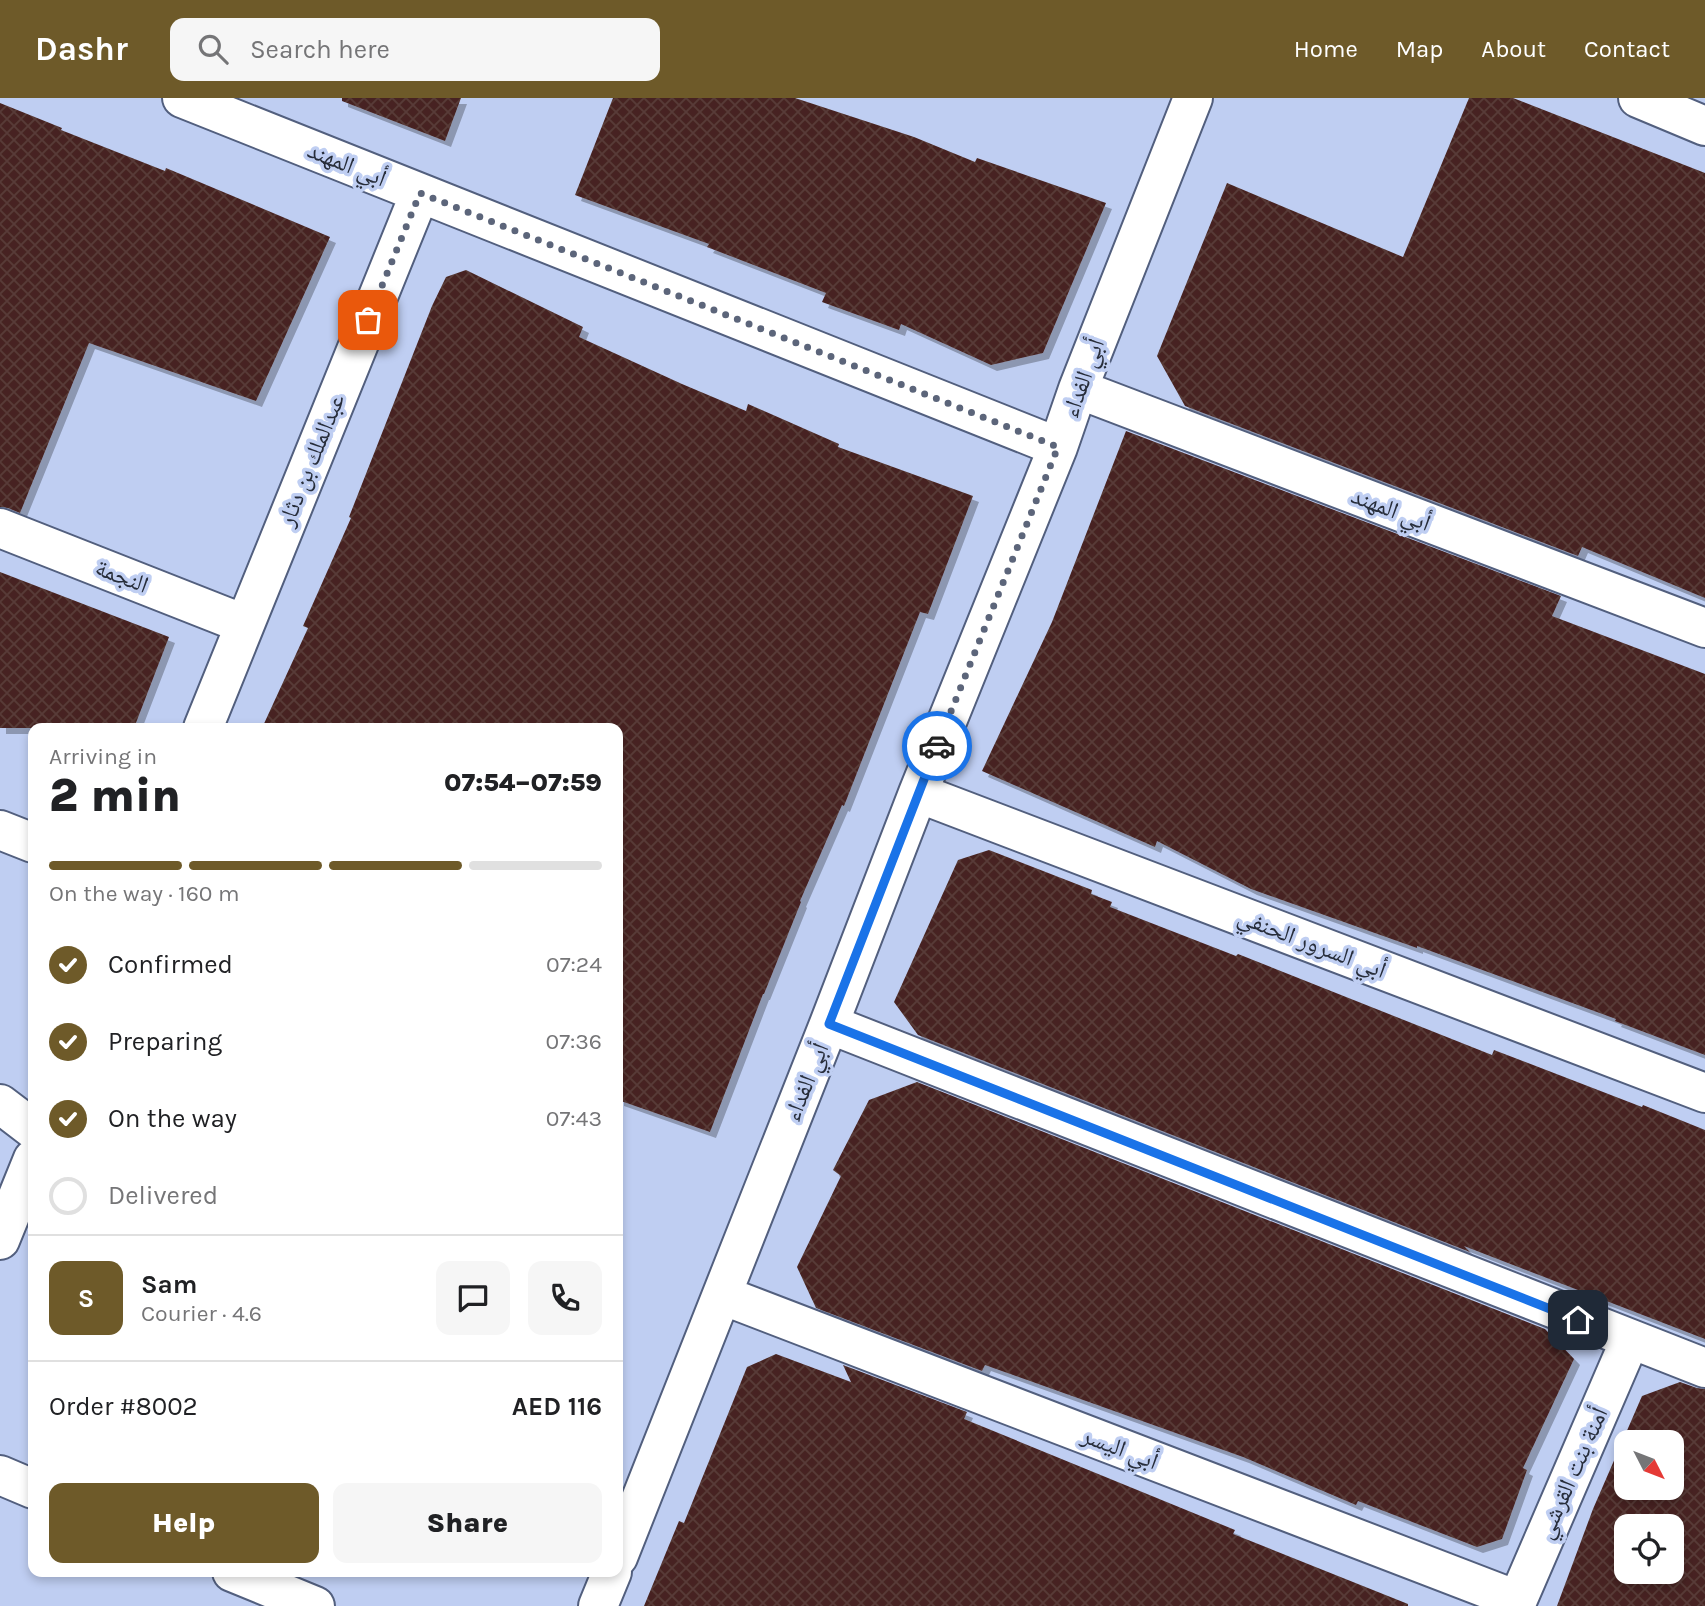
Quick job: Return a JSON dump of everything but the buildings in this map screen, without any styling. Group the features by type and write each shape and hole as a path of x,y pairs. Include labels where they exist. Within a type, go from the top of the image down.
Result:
{"street":[{"name":"أبي المهند","path":"182,98 1058,447"},
{"name":"أبي الفداء","path":"623,1544 918,793 1058,447 1078,389 1193,98"},
{"path":"1638,98 1705,126"},
{"name":"عبدالملك بن دثار","path":"205,723 420,193"},
{"name":"أبي المهند","path":"1078,389 1705,628"},
{"name":"النجمة","path":"0,528 244,624"},
{"name":"أبي السرور الحنفي","path":"918,793 1705,1093"},
{"path":"0,830 28,841"},
{"path":"829,1024 1705,1368"},
{"path":"0,1104 28,1125"},
{"path":"0,1240 28,1171"},
{"name":"أبي اليسر","path":"722,1295 1516,1603"},
{"name":"أمنة بنت القرشي","path":"1516,1603 1630,1340"},
{"path":"0,1475 28,1487"},
{"path":"244,1577 315,1606"},
{"path":"598,1606 610,1577"}],"way so far":[{"path":"368,320 420,193 1058,447 937,746"}],"route":[{"path":"937,746 829,1024 1578,1320"}]}
